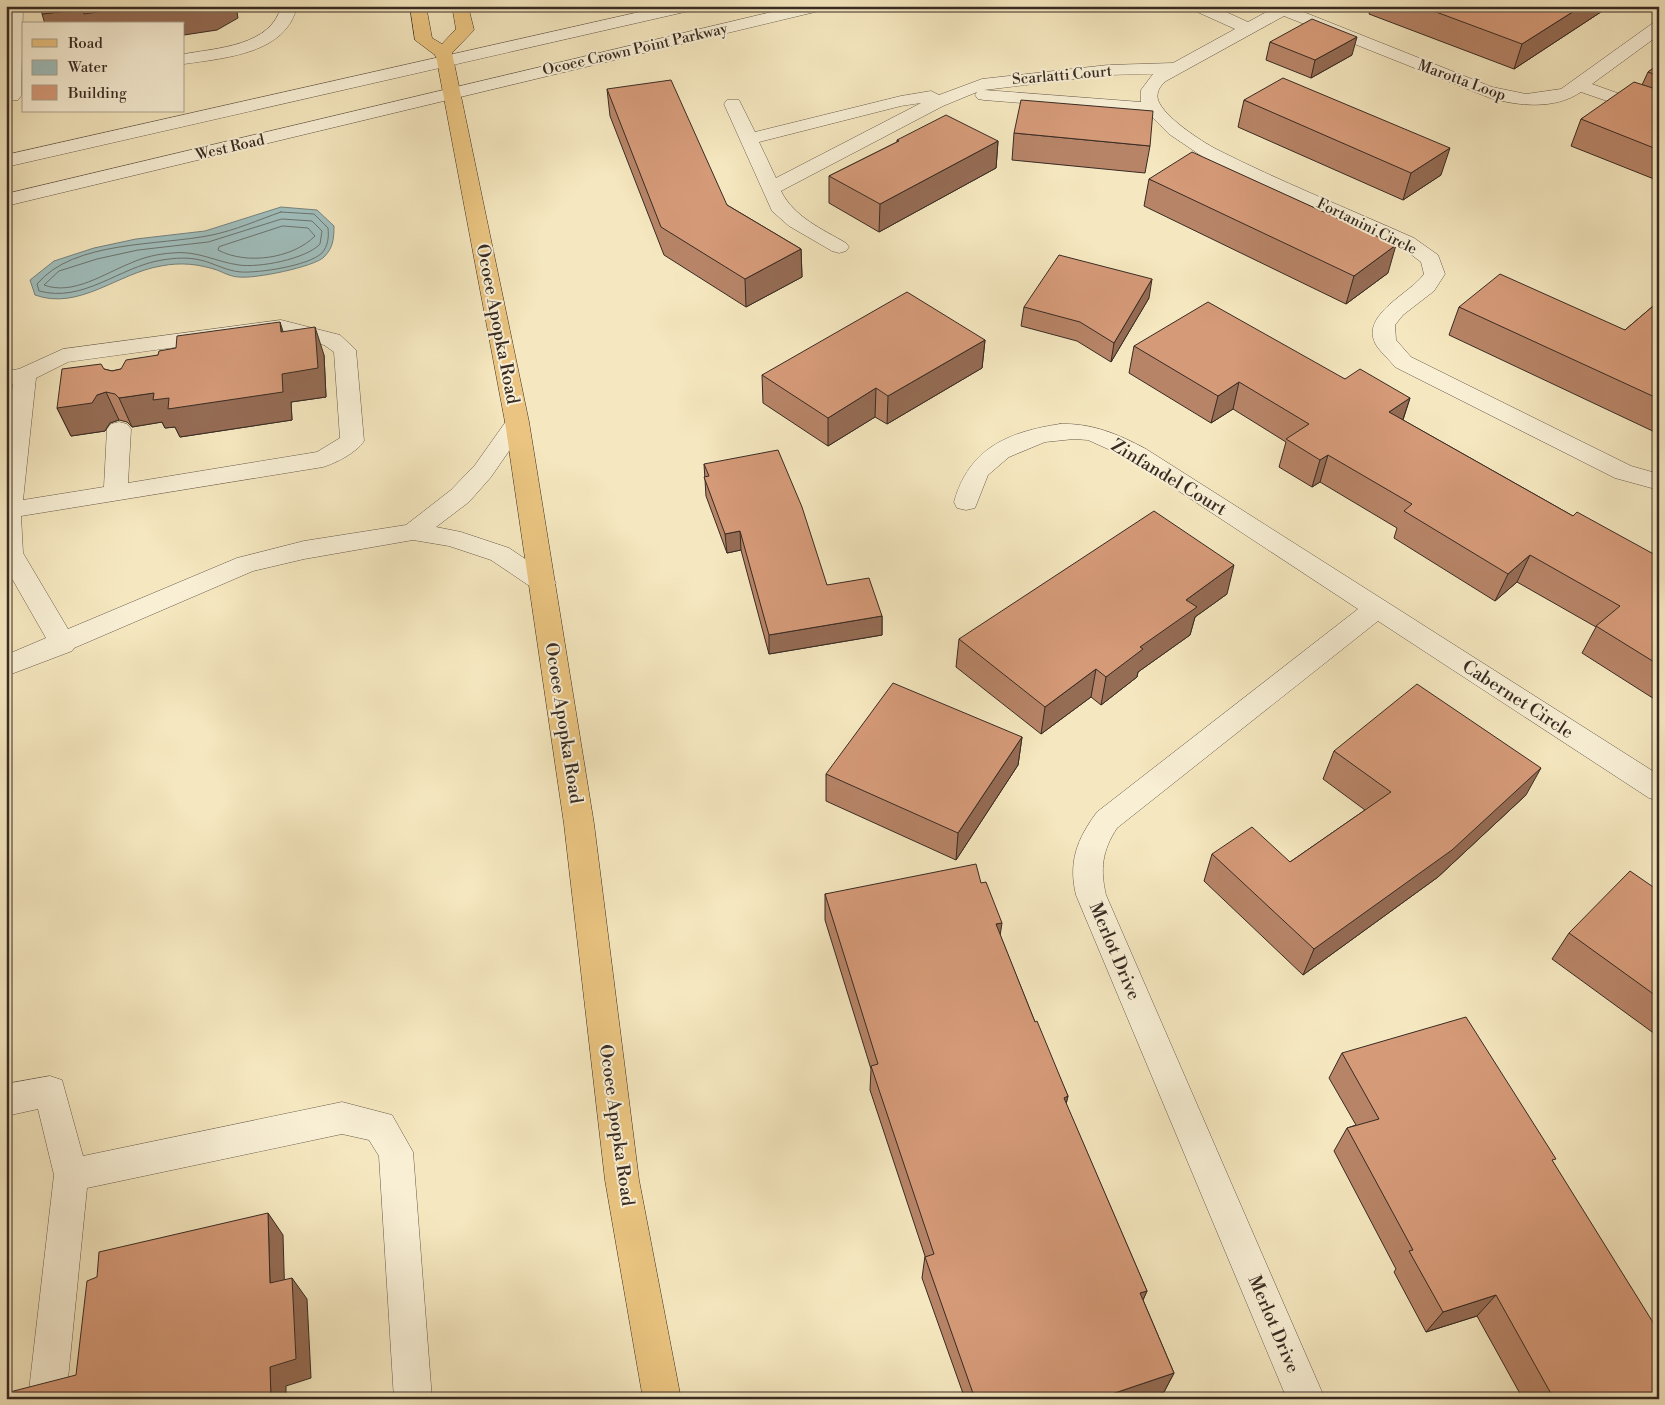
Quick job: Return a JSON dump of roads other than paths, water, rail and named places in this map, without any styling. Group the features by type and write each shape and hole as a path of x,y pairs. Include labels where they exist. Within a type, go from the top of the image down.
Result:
{"main road":[{"path":"418,6 424,40 445,56 465,30 460,6"},
{"name":"Ocoee Apopka Road","path":"445,56 517,422 579,824 622,1180 662,1399"}],"street":[{"path":"14,95 15,6"},
{"path":"185,59 243,47 266,39 282,30 289,17 289,6"},
{"name":"Ocoee Crown Point Parkway","path":"445,56 689,6"},
{"name":"Ocoee Crown Point Parkway","path":"453,94 819,6"},
{"path":"1199,6 1249,28"},
{"path":"1153,108 1149,99 1149,90 1153,83 1282,8"},
{"name":"Marotta Loop","path":"1282,8 1501,97 1521,100 1554,98 1567,93 1659,27"},
{"path":"6,160 445,56"},
{"name":"Scarlatti Court","path":"770,189 950,95 999,81 1108,70 1176,68"},
{"path":"1579,84 1659,114"},
{"name":"West Road","path":"6,200 453,94"},
{"name":"Scarlatti Court","path":"748,140 901,101 950,95 1153,108"},
{"path":"733,104 779,207 786,215 839,247"},
{"name":"Fortanini Circle","path":"1153,108 1190,141 1210,153 1407,242 1426,255 1432,263 1434,272 1432,281 1425,290 1385,320 1381,332 1383,341 1390,352 1403,362 1624,472 1659,482"},
{"path":"10,510 323,459 352,441 345,350 332,340 281,326 129,356 62,356 15,376 8,524 10,552 64,644"},
{"path":"413,532 460,496 483,471 517,422"},
{"path":"116,492 119,429"},
{"name":"Zinfandel Court","path":"966,502 970,485 980,470 996,456 1016,444 1038,436 1064,431 1088,433 1114,442 1138,454 1378,607"},
{"path":"6,666 64,644 246,564 304,550 413,532 452,538 500,554 543,583"},
{"name":"Cabernet Circle","path":"1378,607 1659,790"},
{"name":"Merlot Drive","path":"1306,1399 1091,895 1085,873 1088,853 1096,836 1107,820 1378,607"},
{"path":"6,1100 50,1091 71,1176 46,1399"},
{"path":"71,1176 342,1118 380,1126 396,1152 413,1399"}],"water":[{"path":"281,207 317,210 334,226 332,243 324,257 309,265 247,277 228,275 196,265 161,266 145,270 83,295 67,298 51,299 35,295 30,280 54,261 94,248 136,239 205,231"}]}
